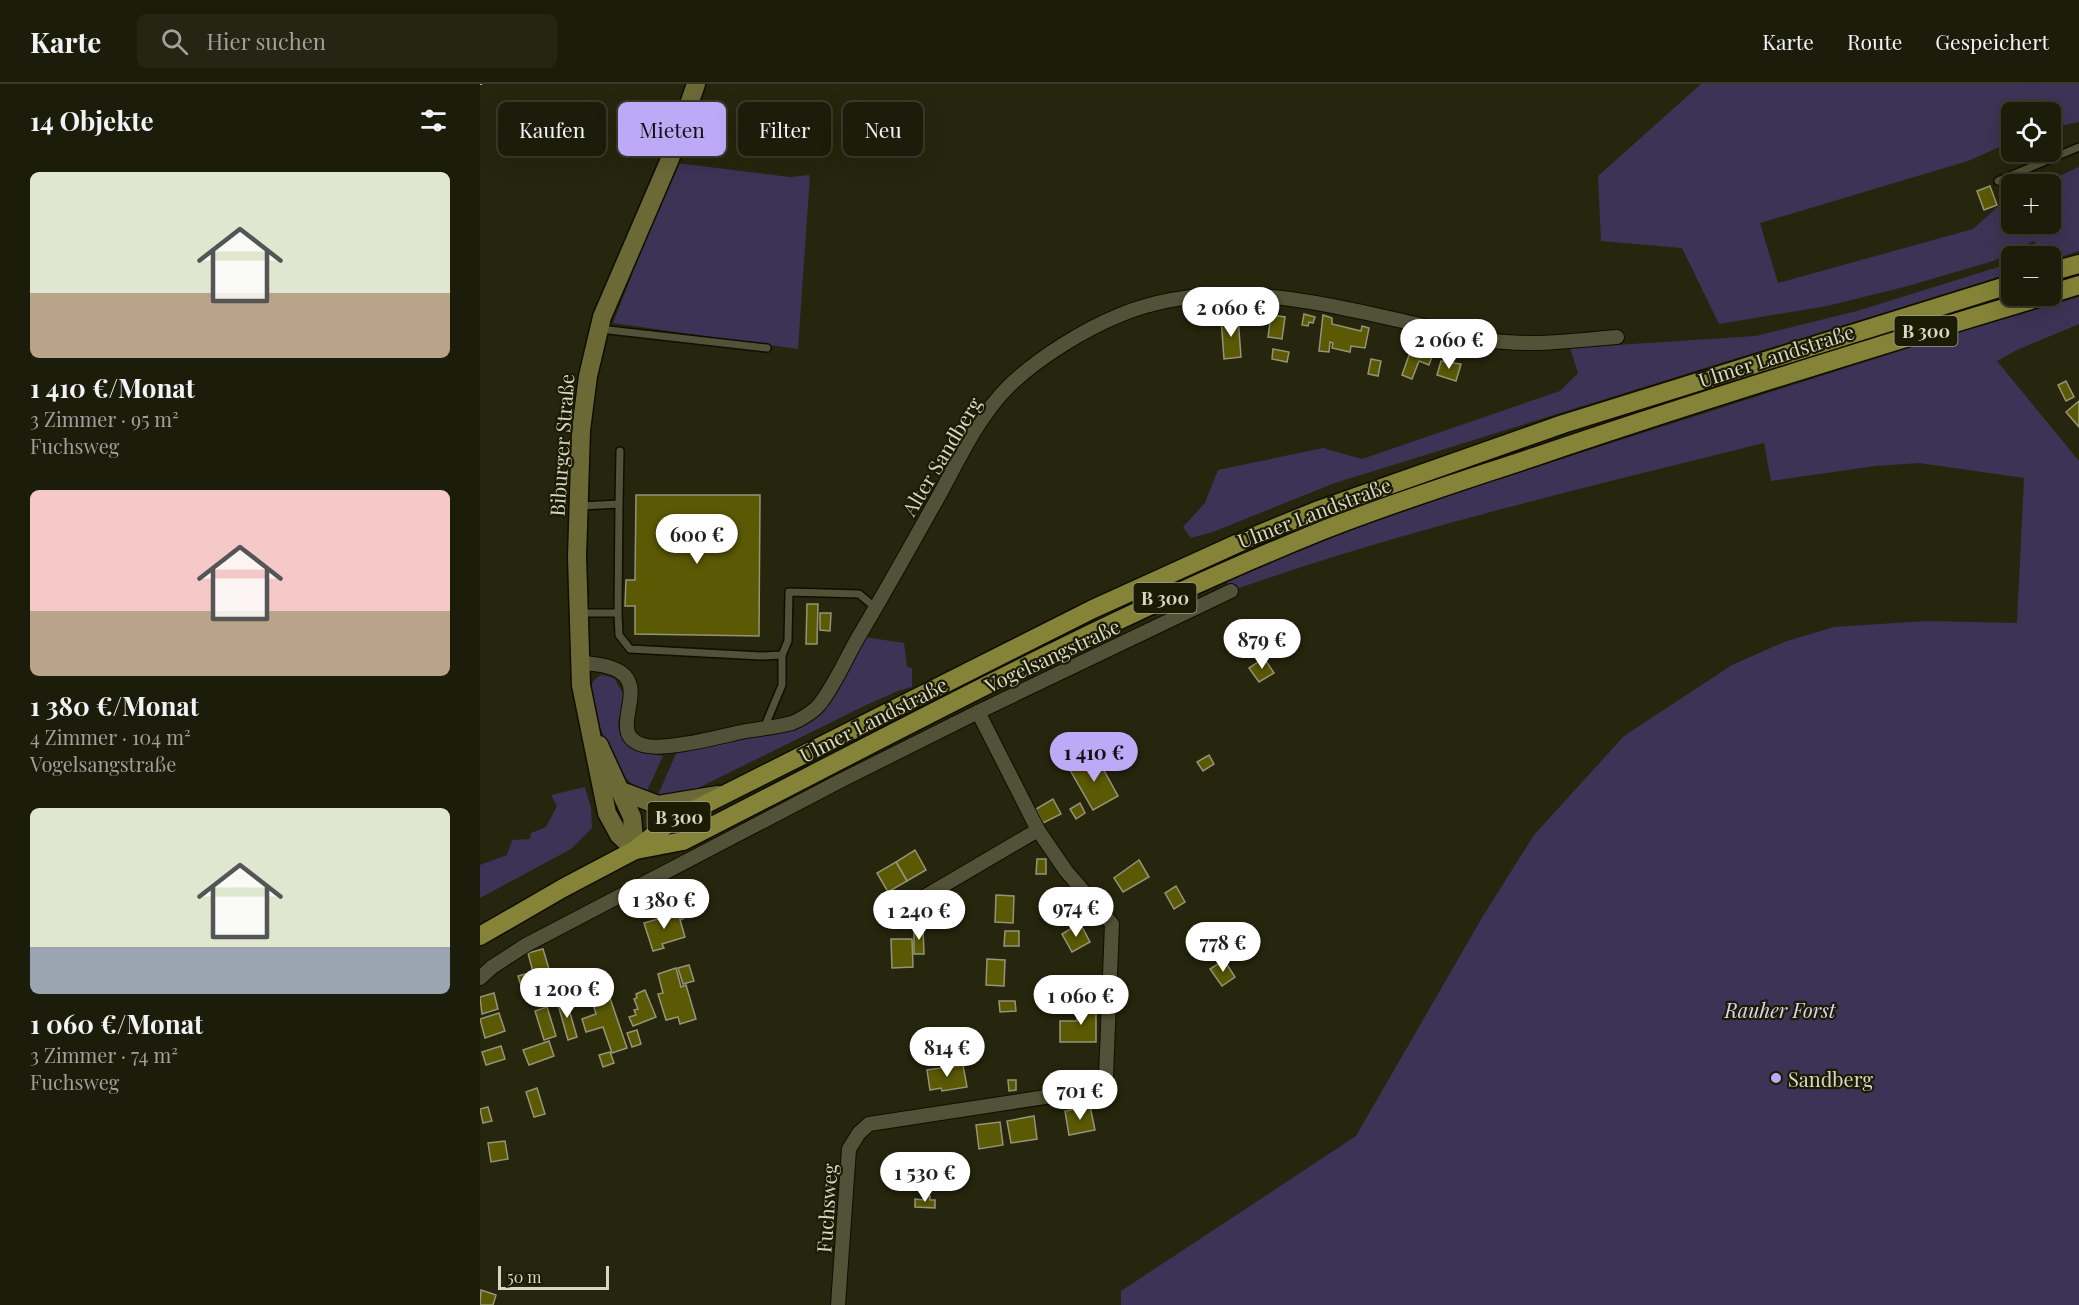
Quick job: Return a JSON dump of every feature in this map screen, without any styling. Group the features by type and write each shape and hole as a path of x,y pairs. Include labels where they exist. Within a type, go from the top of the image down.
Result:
{"main road":[{"path":"2061,269 2079,264"},
{"path":"2061,291 2079,285"},
{"name":"Ulmer Landstraße","path":"480,936 562,888 635,850 669,822 1093,609 1245,540 1316,511 1563,424 2001,287"},
{"name":"Ulmer Landstraße","path":"635,850 683,841 1104,628 1254,559 1324,530 1572,444 2011,306"}],"street":[{"name":"Biburger Straße","path":"635,850 618,836 607,813 588,720 580,663 578,506 581,429 588,376 598,329 670,159 696,84"},
{"name":"Alter Sandberg","path":"580,663 603,664 621,670 628,680 631,691 626,721 627,732 633,740 648,746 671,745 794,723 818,707 980,421 1010,385 1064,343 1121,314 1177,298 1240,294 1328,305 1504,342 1536,343 1617,337"},
{"name":"Vogelsangstraße","path":"480,978 492,967 526,945 830,786 978,712 1232,591"},
{"name":"Fuchsweg","path":"838,1305 849,1149 860,1132 869,1124 1098,1089 1106,1076 1112,924 1066,871 1038,830 978,712"},
{"name":"Biburger Straße","path":"588,720 632,817 635,850"},
{"path":"621,791 658,805 728,792"},
{"path":"900,911 1038,830"}],"lane":[{"path":"1998,182 2079,147"},
{"path":"598,329 767,348"},
{"path":"620,451 619,635 630,650 782,655"},
{"path":"578,506 619,504"},
{"path":"764,728 782,685 782,655 788,641 789,592 859,594 876,608"},
{"path":"578,613 618,613"}],"green space":[{"path":"1701,84 2079,84 2079,122 2061,126 2061,102 2001,102 2001,146 1968,161 1760,223 1778,283 1973,229 2001,204 2001,234 2061,234 2061,175 2079,167 2079,251 2061,257 2061,246 2036,246 2034,241 2024,246 2001,246 2001,257 1993,261 1908,286 1827,306 1719,324 1682,248 1601,241 1598,176"},
{"path":"676,163 790,177 810,175 798,349 613,323"},
{"path":"2001,266 2001,276 1335,483 1213,532 1191,538 1183,527 1205,503 1218,470 1323,448 1362,459 1560,391 1578,373 1570,348 1756,336 1857,311"},
{"name":"Rauher Forst","path":"2079,297 2079,324 2017,350 1997,361 2079,461 2079,1305 1121,1305 1121,1291 1356,1136 1483,916 1534,835 1624,736 1732,665 1784,642 1834,627 1926,621 2017,623 2024,478 1919,463 1875,466 1771,481 1764,443 1429,529 1231,591 1226,581 1346,531 1511,475 1943,337 2048,306 2061,306 2061,302"},
{"path":"865,637 904,643 907,667 912,668 912,687 866,705 686,794 658,795 678,749 801,724"},
{"path":"602,675 614,678 624,695 618,725 622,739 642,752 663,756 646,793 624,775 597,719 591,693 592,684"},
{"path":"585,787 591,808 592,828 571,849 480,898 480,865 507,855 512,840 530,839 531,833 546,827 557,806 551,795"}],"building":[{"path":"1990,186 1997,205 1984,210 1977,191"},
{"path":"1304,314 1315,317 1313,323 1309,322 1308,326 1302,325"},
{"path":"1271,315 1285,317 1282,339 1268,337"},
{"path":"1323,315 1332,318 1332,324 1361,331 1362,326 1369,328 1365,348 1351,346 1350,352 1332,348 1333,343 1330,342 1329,352 1319,351"},
{"path":"1238,317 1241,357 1224,359 1221,318"},
{"path":"1414,341 1427,346 1429,343 1436,346 1429,365 1419,361 1412,379 1402,375"},
{"path":"1273,349 1289,352 1287,362 1272,359"},
{"path":"1371,359 1381,361 1378,376 1368,374"},
{"path":"1441,361 1461,364 1456,381 1437,375"},
{"path":"2066,381 2074,397 2066,401 2058,385"},
{"path":"2079,401 2079,427 2066,412"},
{"path":"636,495 760,495 759,636 635,634 635,606 625,606 626,580 635,580"},
{"path":"807,604 818,604 817,644 806,644"},
{"path":"820,613 831,613 830,631 820,630"},
{"path":"1264,658 1274,673 1259,682 1249,668"},
{"path":"1209,755 1214,764 1203,771 1197,762"},
{"path":"1096,756 1118,796 1093,810 1070,770"},
{"path":"1053,799 1061,814 1043,823 1036,809"},
{"path":"1080,803 1085,813 1076,819 1070,809"},
{"path":"915,850 926,870 907,881 896,862"},
{"path":"1037,859 1046,859 1046,874 1036,874"},
{"path":"1139,860 1149,877 1123,892 1114,878"},
{"path":"896,862 907,881 888,892 877,873"},
{"path":"1176,886 1185,902 1174,909 1165,893"},
{"path":"701,889 701,908 681,920 674,906"},
{"path":"996,895 1014,896 1013,923 995,922"},
{"path":"666,912 667,916 678,913 685,937 662,944 664,948 653,951 644,923 658,919 656,915"},
{"path":"1080,923 1090,942 1072,952 1062,934"},
{"path":"914,927 923,927 924,954 914,954"},
{"path":"1005,931 1019,931 1019,946 1004,946"},
{"path":"891,939 912,939 913,967 892,968"},
{"path":"543,949 554,986 538,991 528,953"},
{"path":"987,959 1005,960 1004,986 986,985"},
{"path":"1224,960 1235,977 1222,986 1210,969"},
{"path":"689,965 694,981 683,984 678,968"},
{"path":"676,968 681,987 686,985 696,1019 680,1024 678,1017 666,1020 658,994 663,993 658,974"},
{"path":"577,971 582,985 568,989 564,975"},
{"path":"533,972 538,991 524,995 518,976"},
{"path":"645,990 656,1017 633,1026 629,1017 636,1015 634,1010 638,1009 634,999 637,998 636,994"},
{"path":"608,992 627,1048 612,1053 603,1027 586,1032 582,1019 596,1014 591,998"},
{"path":"494,993 498,1009 482,1014 480,997"},
{"path":"566,999 577,1037 568,1040 557,1001"},
{"path":"999,1001 1015,1001 1016,1011 1000,1012"},
{"path":"1077,1004 1096,1004 1096,1042 1060,1042 1060,1021 1077,1021"},
{"path":"547,1007 556,1036 544,1040 535,1011"},
{"path":"499,1013 505,1031 485,1038 480,1019"},
{"path":"637,1030 641,1044 632,1047 627,1033"},
{"path":"549,1041 554,1056 529,1065 523,1050"},
{"path":"501,1046 505,1059 486,1065 482,1052"},
{"path":"610,1052 614,1063 603,1067 599,1055"},
{"path":"963,1065 967,1087 942,1091 941,1088 930,1090 927,1070"},
{"path":"1008,1080 1016,1080 1016,1090 1009,1091"},
{"path":"537,1088 545,1114 534,1117 526,1092"},
{"path":"1090,1106 1095,1130 1069,1135 1065,1111"},
{"path":"488,1107 492,1121 483,1123 480,1109"},
{"path":"1034,1116 1037,1139 1011,1143 1007,1121"},
{"path":"1000,1122 1003,1145 979,1149 976,1125"},
{"path":"505,1141 508,1159 491,1162 488,1143"},
{"path":"923,1196 930,1196 930,1200 935,1200 935,1208 915,1207 915,1199 923,1200"},
{"path":"481,1290 496,1295 493,1305 480,1305"}],"place":[{"name":"Sandberg","path":"1776,1078"}]}
